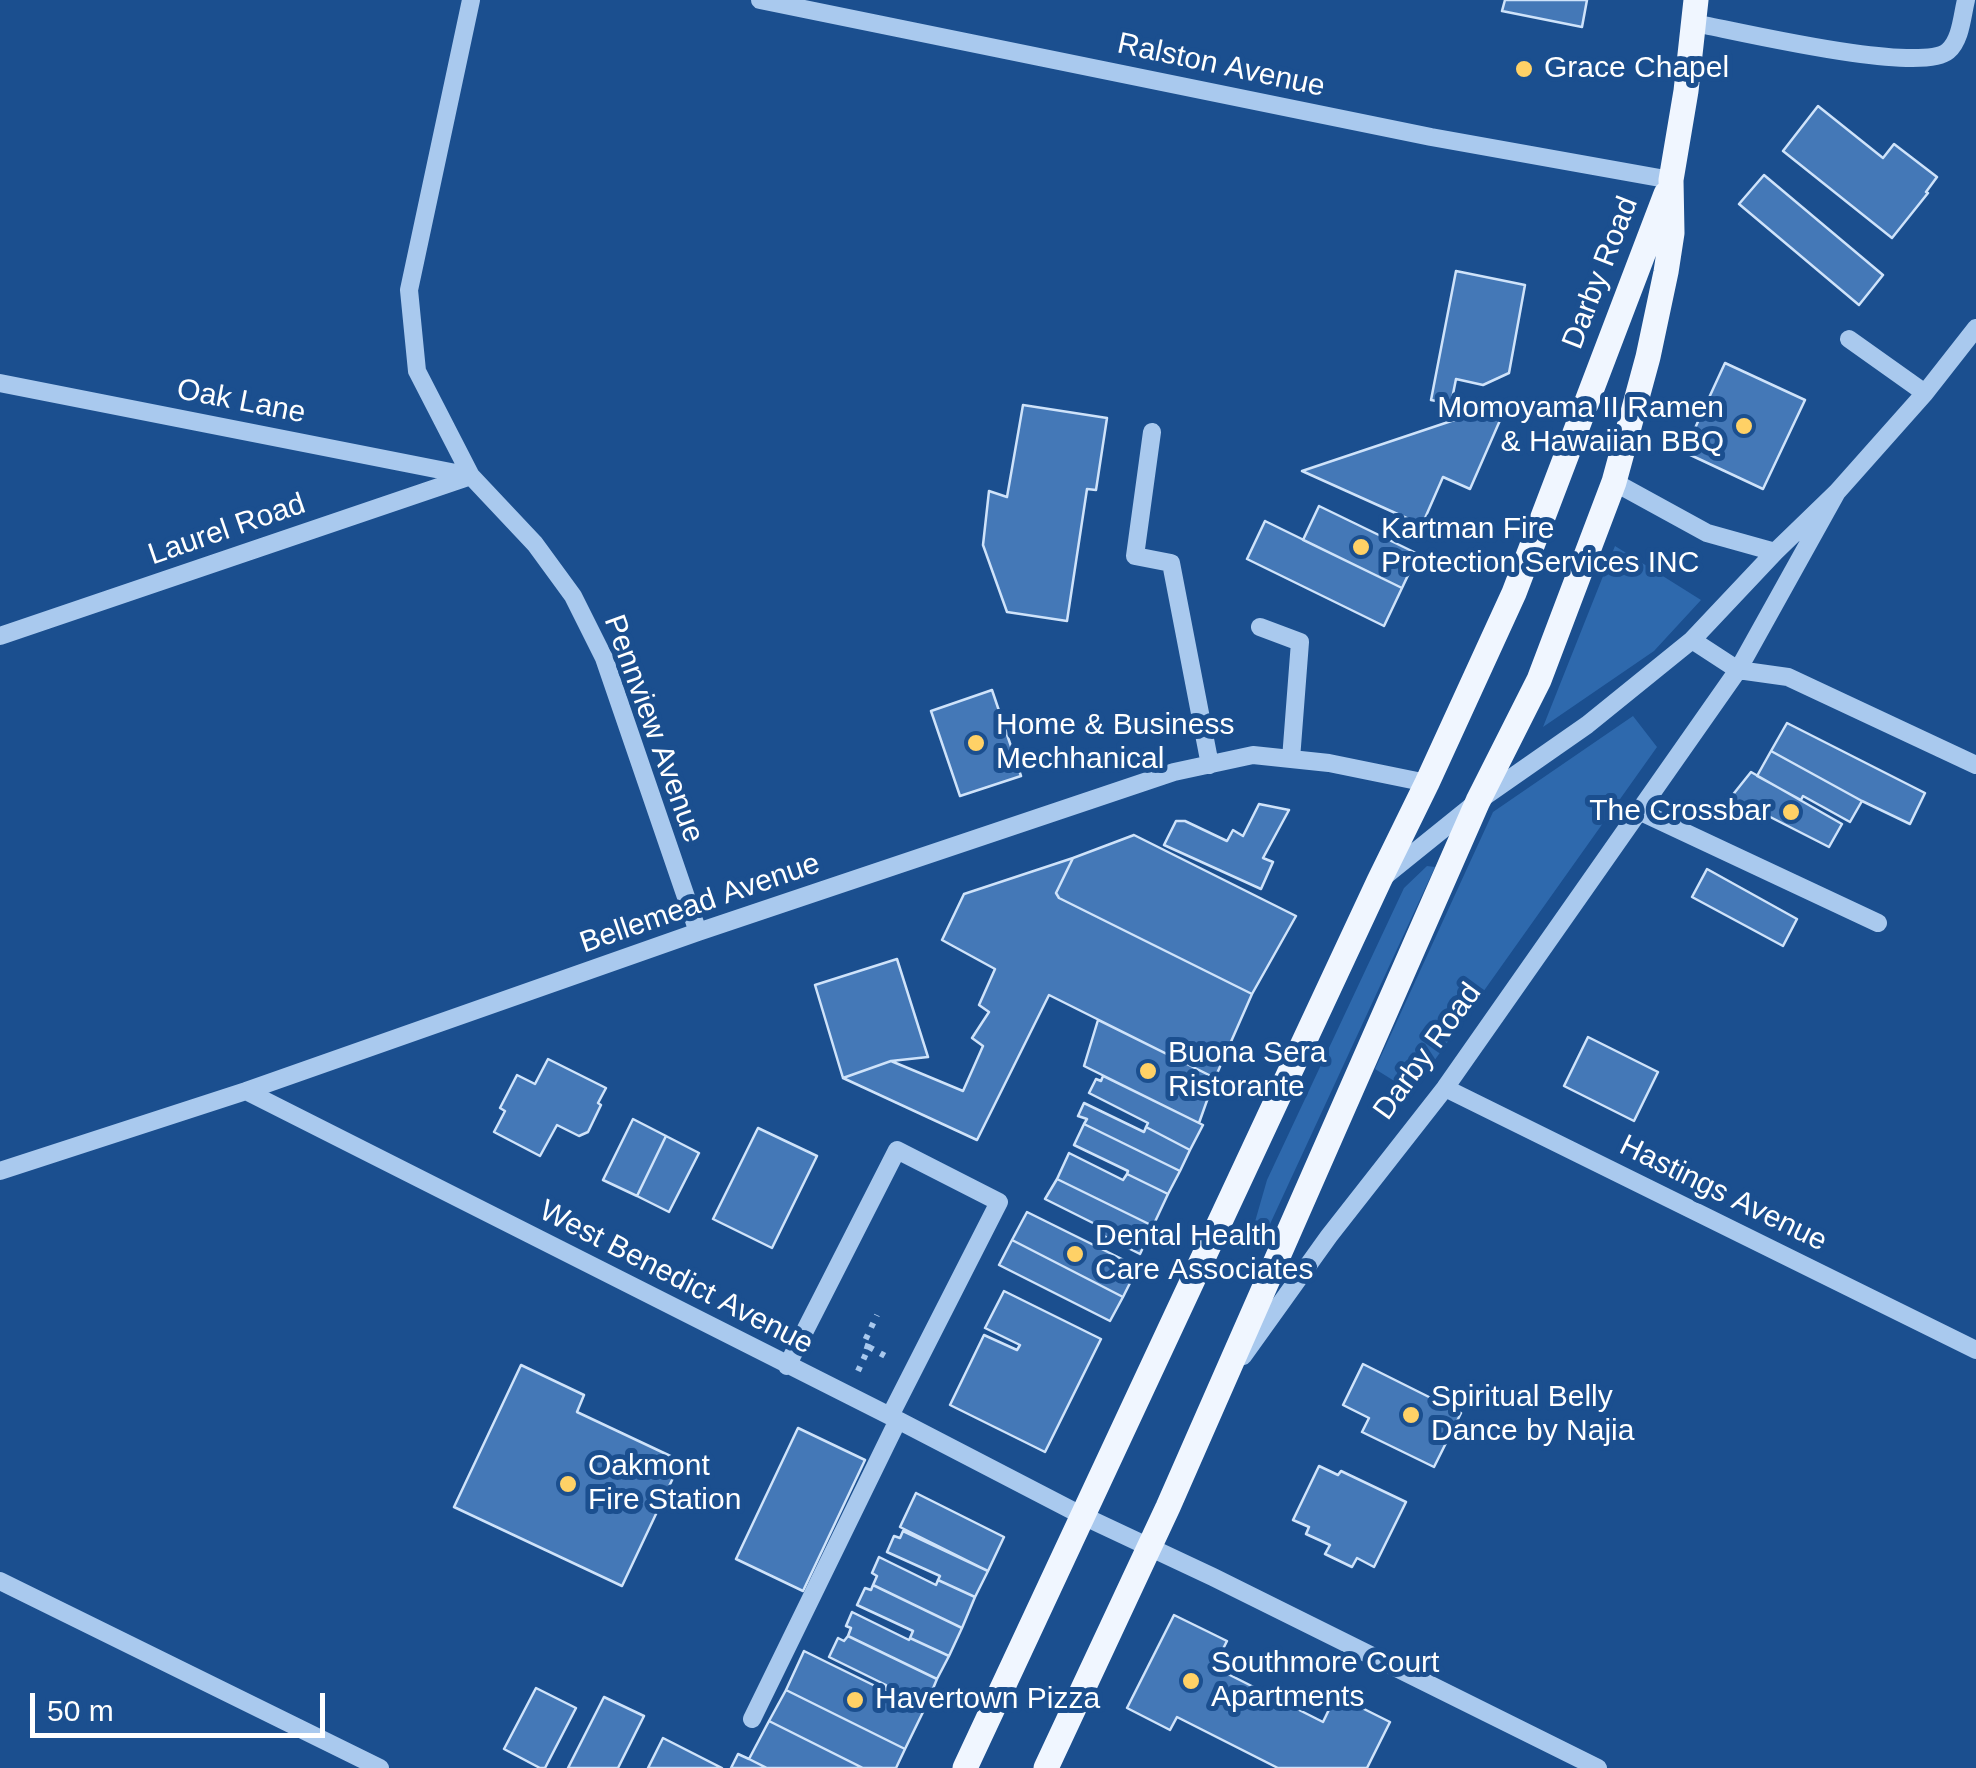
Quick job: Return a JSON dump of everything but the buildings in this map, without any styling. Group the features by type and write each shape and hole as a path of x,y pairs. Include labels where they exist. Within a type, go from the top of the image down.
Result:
{"main road":[{"path":"1671,180 1695,12"},
{"name":"Darby Road","path":"1046,1768 1150,1546 1478,801 1539,680 1614,482 1648,356 1672,233 1671,180"},
{"name":"Darby Road","path":"965,1768 1514,592 1671,180"}],"street":[{"name":"Pennview Avenue","path":"471,0 409,290 417,371 471,476 535,544 572,596 604,658 698,932"},
{"name":"Ralston Avenue","path":"760,0 1420,135 1671,180"},
{"path":"1695,12 1878,58 1921,58 1948,50 1956,39 1966,0"},
{"name":"Darby Road","path":"1378,881 1478,801 1587,726 1692,640 1837,492 1925,393 1976,328"},
{"path":"1849,339 1925,393"},
{"name":"Oak Lane","path":"0,383 471,476"},
{"path":"1152,432 1135,556 1171,563 1210,765"},
{"name":"Laurel Road","path":"0,636 471,476"},
{"path":"1614,482 1707,533 1775,552"},
{"name":"Darby Road","path":"1220,1389 1329,1236 1445,1088 1738,670 1837,492"},
{"path":"1260,628 1300,642 1292,759"},
{"path":"1692,640 1738,670 1788,677 1976,765"},
{"name":"Bellemead Avenue","path":"0,1171 246,1091 698,932 1156,778 1253,755 1329,762 1427,783"},
{"path":"1639,811 1878,923"},
{"name":"Hastings Avenue","path":"1445,1088 1976,1350"},
{"name":"West Benedict Avenue","path":"246,1091 1082,1515 1598,1768"},
{"path":"752,1720 999,1202 898,1150 787,1366"},
{"path":"0,1581 380,1768"}],"path":[{"path":"877,1315 863,1345 887,1357"},
{"path":"846,1394 870,1347"}],"shaded area":[{"path":"1615,546 1701,600 1654,651 1543,727"},
{"path":"1633,716 1657,747 1412,1092 1375,1069 1493,812"},
{"path":"1427,866 1435,867 1258,1250 1248,1246 1267,1180 1404,888"}],"place":[{"name":"Grace Chapel","path":"1524,69"},
{"name":"Momoyama II Ramen & Hawaiian BBQ","path":"1744,426"},
{"name":"Kartman Fire Protection Services INC","path":"1361,547"},
{"name":"Home & Business Mechhanical","path":"976,743"},
{"name":"The Crossbar","path":"1791,812"},
{"name":"Buona Sera Ristorante","path":"1148,1071"},
{"name":"Dental Health Care Associates","path":"1075,1254"},
{"name":"Spiritual Belly Dance by Najia","path":"1411,1415"},
{"name":"Oakmont Fire Station","path":"568,1484"},
{"name":"Southmore Court Apartments","path":"1191,1681"},
{"name":"Havertown Pizza","path":"855,1700"}]}
